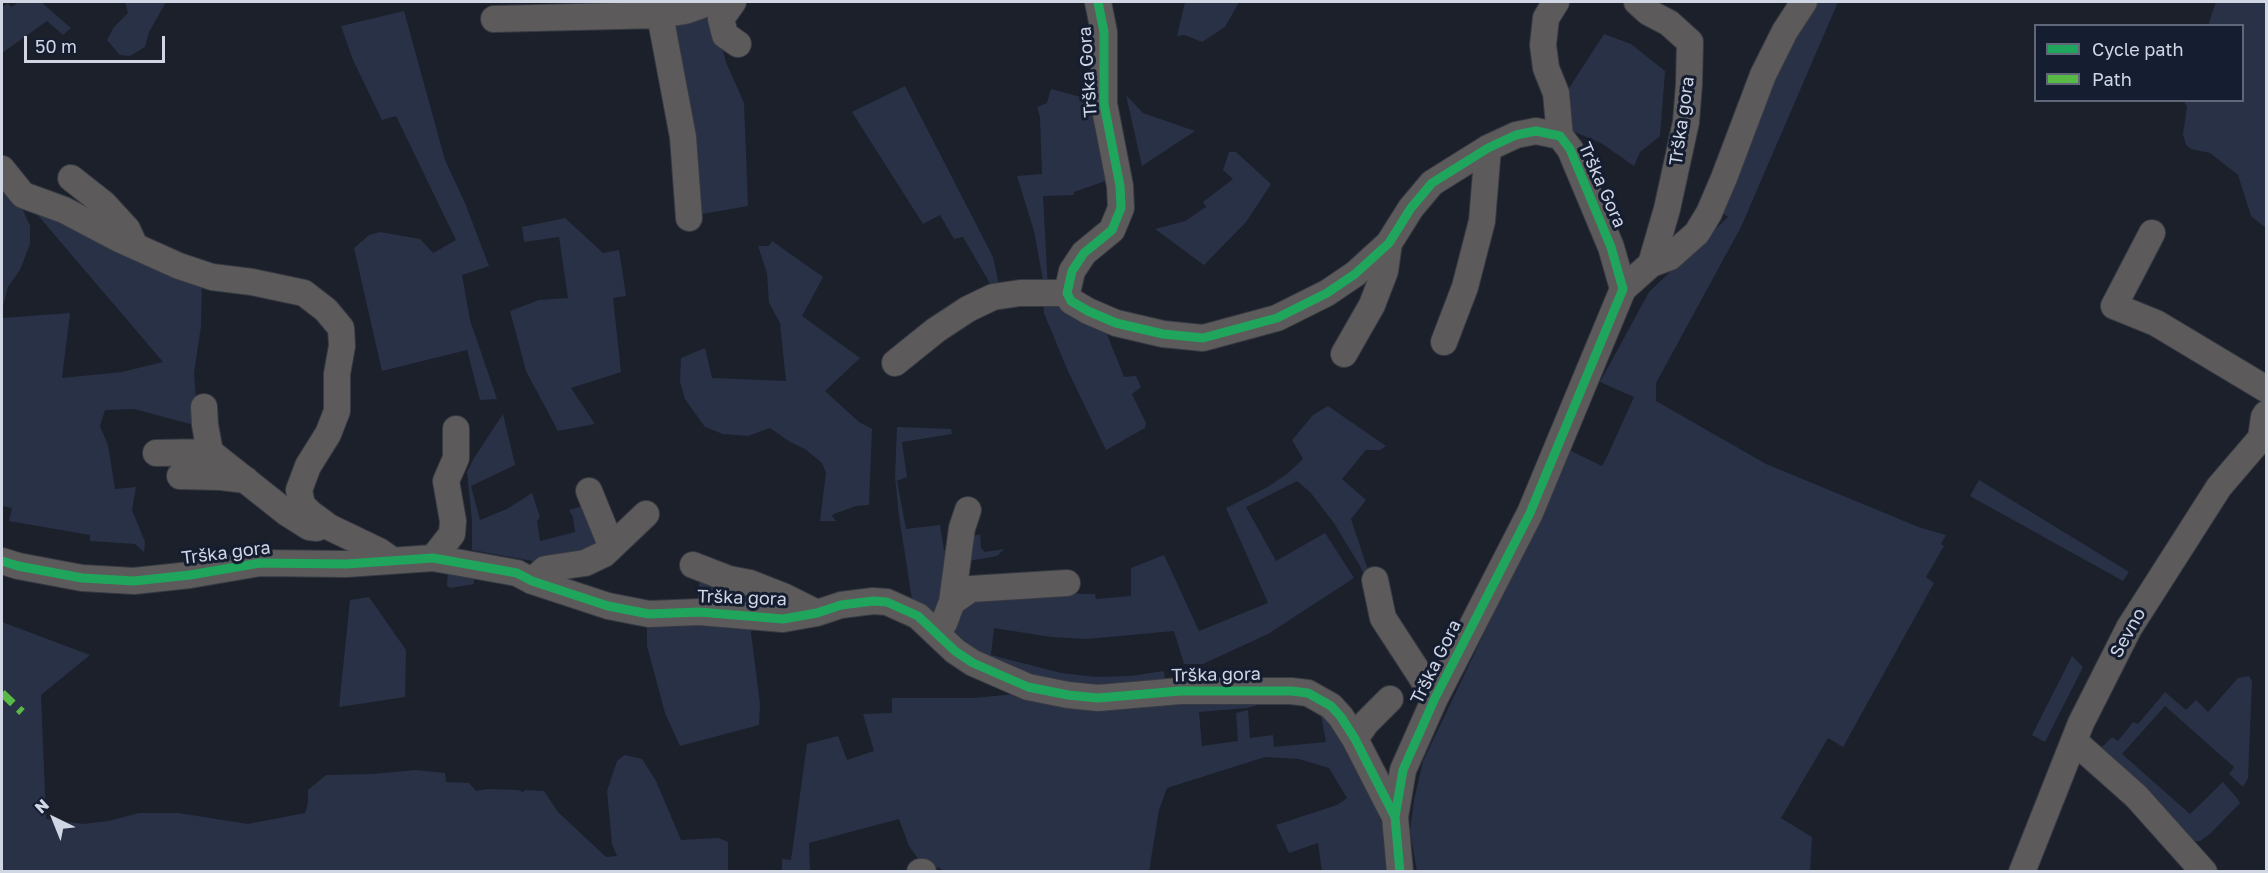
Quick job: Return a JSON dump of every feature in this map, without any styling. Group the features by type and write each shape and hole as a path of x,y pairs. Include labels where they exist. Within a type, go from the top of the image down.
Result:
{"street":[{"path":"494,20 660,15 685,11 711,2"},
{"path":"733,2 721,19 725,35 738,44"},
{"name":"Trška Gora","path":"1098,2 1104,33 1104,104 1120,186 1120,208 1112,230 1084,253 1072,271 1066,293 1071,301 1116,323 1162,334 1203,338 1236,331 1277,318 1327,293 1354,274 1389,243 1411,208 1432,183 1488,148 1516,135 1536,131 1560,136"},
{"name":"Trška Gora","path":"1556,2 1546,18 1543,45 1546,68 1556,93 1560,136 1570,149 1611,247 1623,289"},
{"name":"Trška gora","path":"1637,2 1648,12 1669,23 1690,42 1686,122 1667,209 1651,264"},
{"name":"Trška Gora","path":"1400,872 1395,817 1403,770 1435,698 1530,513 1623,289 1651,264 1671,257 1697,232 1709,213 1763,75 1785,31 1804,2"},
{"path":"660,15 683,137 689,218"},
{"path":"1444,342 1465,287 1482,221 1488,148"},
{"path":"2,170 23,195 64,210 121,240 179,266 212,277 252,282 304,293 326,310 341,328 342,346 337,374 337,411 328,434 308,466 299,490 302,505 329,527 380,551 392,560"},
{"path":"72,178 104,204 128,229 135,245"},
{"path":"2152,233 2114,306 2156,323 2266,388"},
{"name":"Trška Gora","path":"1344,354 1372,305 1385,271 1389,243"},
{"path":"895,363 936,330 968,309 993,297 1020,293 1066,293"},
{"path":"204,406 210,452"},
{"name":"Sevno","path":"2022,872 2074,741 2128,628 2219,488 2264,428"},
{"path":"433,558 452,534 453,521 447,481 456,458 456,429"},
{"path":"156,453 210,452 287,513 309,527 324,529 329,527"},
{"path":"180,476 246,480"},
{"path":"589,491 611,545"},
{"path":"936,633 944,623 952,602 962,528 968,510"},
{"path":"532,580 545,569 585,563 604,554 646,514"},
{"name":"Trška gora","path":"2,561 82,578 134,580 260,563 346,564 433,558 517,573 608,606 649,614 699,612 783,619 818,613 841,605 873,600 887,602 918,616 955,651 991,672 1028,687 1098,698 1180,691 1308,693 1331,706 1355,739 1395,817"},
{"name":"Trška gora","path":"693,565 729,579 750,583 775,592 818,613"},
{"path":"1375,580 1383,618 1435,698"},
{"path":"952,602 971,589 1067,583"},
{"path":"1355,739 1366,723 1390,699"},
{"path":"2074,741 2136,796 2204,872"}],"shaded area":[{"path":"19,2 41,2 71,28 63,35 47,21 2,53 2,7 8,3 11,7"},
{"path":"125,2 166,2 149,32 145,47 130,56 120,55 107,40 114,27 128,13"},
{"path":"1185,2 1239,2 1225,27 1202,42 1185,35 1177,36"},
{"path":"1808,2 1838,2 1741,227 1656,383 1656,401 1766,464 1921,528 1946,535 1941,544 1944,546 1926,577 1934,583 1843,747 1828,738 1781,818 1812,837 1810,871 1417,872 1410,831 1423,761 1522,554 1567,449 1602,466 1606,459 1634,397 1600,382 1649,292 1728,217 1716,208"},
{"path":"2216,2 2266,2 2266,228 2251,216 2238,175 2210,153 2191,149 2186,145 2183,134 2187,107 2184,102 2244,102 2244,24 2208,24"},
{"path":"714,7 714,20 726,62 744,103 748,206 697,215 673,37 677,25 684,18"},
{"path":"404,11 445,160 465,203 489,266 462,275 470,320 497,399 480,400 467,350 382,371 354,248 369,235 380,232 420,239 433,253 456,240 396,116 382,120 353,60 341,26"},
{"path":"1604,34 1631,44 1665,71 1660,136 1640,152 1634,166 1601,143 1572,131 1562,99"},
{"path":"905,86 993,257 1000,290 995,292 963,237 954,239 940,215 923,224 852,112"},
{"path":"1051,89 1092,100 1108,180 1074,192 1074,195 1043,196 1048,289 1043,280 1034,231 1017,176 1042,174 1040,117 1037,107 1047,103"},
{"path":"1126,95 1143,113 1195,131 1142,166"},
{"path":"1229,152 1236,152 1271,184 1246,222 1204,265 1155,229 1185,221 1206,207 1203,202 1233,179 1223,170"},
{"path":"2,182 22,208 30,226 30,244 20,270 8,287 2,310"},
{"path":"30,206 202,281 201,326 194,373 198,426 134,409 105,410 100,426 108,445 115,489 136,487 132,510 145,542 144,552 135,544 90,541 90,535 9,521 12,508 2,506 2,318 70,313 62,378 122,372 163,362"},
{"path":"565,218 603,253 619,250 626,296 613,298 621,372 571,388 595,424 558,431 526,371 510,311 539,300 568,298 559,237 524,242 522,227"},
{"path":"772,241 823,277 802,316 860,358 825,391 859,422 872,429 869,505 856,506 834,514 832,516 836,521 820,521 826,473 822,463 805,449 770,428 748,436 723,434 705,427 685,399 680,382 681,358 705,348 712,378 786,381 780,323 769,303 767,273 758,246 769,246"},
{"path":"1052,298 1103,324 1124,377 1136,376 1141,387 1132,394 1146,423 1145,428 1106,450 1067,369 1044,313 1043,301"},
{"path":"1328,406 1386,446 1380,450 1366,450 1342,479 1366,500 1351,519 1371,579 1367,582 1334,523 1310,492 1297,481 1246,507 1276,561 1325,533 1354,578 1268,634 1203,664 1184,664 1174,631 1087,639 1051,637 994,628 991,655 1061,673 1096,677 1130,676 1164,671 1166,689 1052,684 982,655 953,628 954,621 970,598 1027,593 1095,594 1096,599 1131,596 1131,568 1164,555 1199,631 1268,603 1226,508 1266,488 1287,474 1303,459 1292,440 1313,415"},
{"path":"503,414 515,465 471,486 480,520 507,509 532,493 540,517 537,521 540,541 575,532 573,517 569,510 583,506 601,544 589,555 538,562 472,550 472,520 467,472"},
{"path":"897,427 951,429 952,434 902,442 907,477 897,481 906,529 940,525 944,550 956,550 939,621 913,606 895,477"},
{"path":"1979,480 2129,572 2123,581 1970,496"},
{"path":"980,534 981,548 985,552 1004,549 997,556 963,562 967,538"},
{"path":"448,570 473,570 474,584 451,588 447,586"},
{"path":"699,582 743,587 799,607 698,607"},
{"path":"369,597 406,650 405,697 339,707 350,600"},
{"path":"647,621 753,623 751,633 760,704 759,725 680,746 665,713 647,646"},
{"path":"2,622 90,655 41,695 46,819 83,824 108,821 139,813 178,813 248,824 305,813 308,790 326,775 415,770 445,773 446,782 469,783 476,791 487,789 544,791 558,812 606,857 617,856 612,844 607,791 617,761 625,755 642,759 656,781 681,840 719,838 728,842 728,871 2,871"},
{"path":"2072,656 2083,667 2045,742 2032,735"},
{"path":"2249,676 2252,681 2248,778 2243,787 2229,774 2234,767 2165,706 2122,754 2190,814 2223,782 2237,798 2240,803 2210,834 2200,841 2193,841 2100,749 2112,737 2118,741 2133,722 2138,724 2165,692 2186,710 2196,700 2208,712 2238,678"},
{"path":"1028,693 1262,704 1247,708 1199,712 1202,746 1238,741 1236,713 1248,710 1250,738 1273,735 1274,747 1326,742 1321,715 1333,723 1373,800 1387,838 1394,871 1322,871 1318,843 1289,853 1276,825 1337,805 1347,798 1329,768 1299,759 1265,757 1167,788 1159,810 1149,871 943,871 940,868 922,864 909,846 899,819 809,843 810,871 782,872 782,859 791,860 807,744 838,736 847,760 874,751 863,714 892,713 892,698 973,698"}],"marked path":[{"path":"2,693 22,712"}],"cycle path":[{"path":"1098,2 1104,32 1104,104 1120,186 1121,208 1112,230 1084,253 1072,271 1067,293 1071,301 1088,311 1116,323 1163,334 1203,338 1277,318 1327,293 1355,274 1389,243 1411,208 1432,183 1488,148 1516,135 1536,131 1560,136 1570,149 1611,247 1623,289 1530,513 1435,698 1403,770 1395,817 1400,872"},
{"path":"2,561 82,578 134,581 190,575 260,563 346,564 433,558 517,573 532,581 608,606 649,614 699,612 783,619 817,613 841,605 873,601 887,602 918,616 955,651 973,663 1028,687 1098,698 1180,691 1308,693 1331,706 1341,717 1355,739 1395,817"}]}
